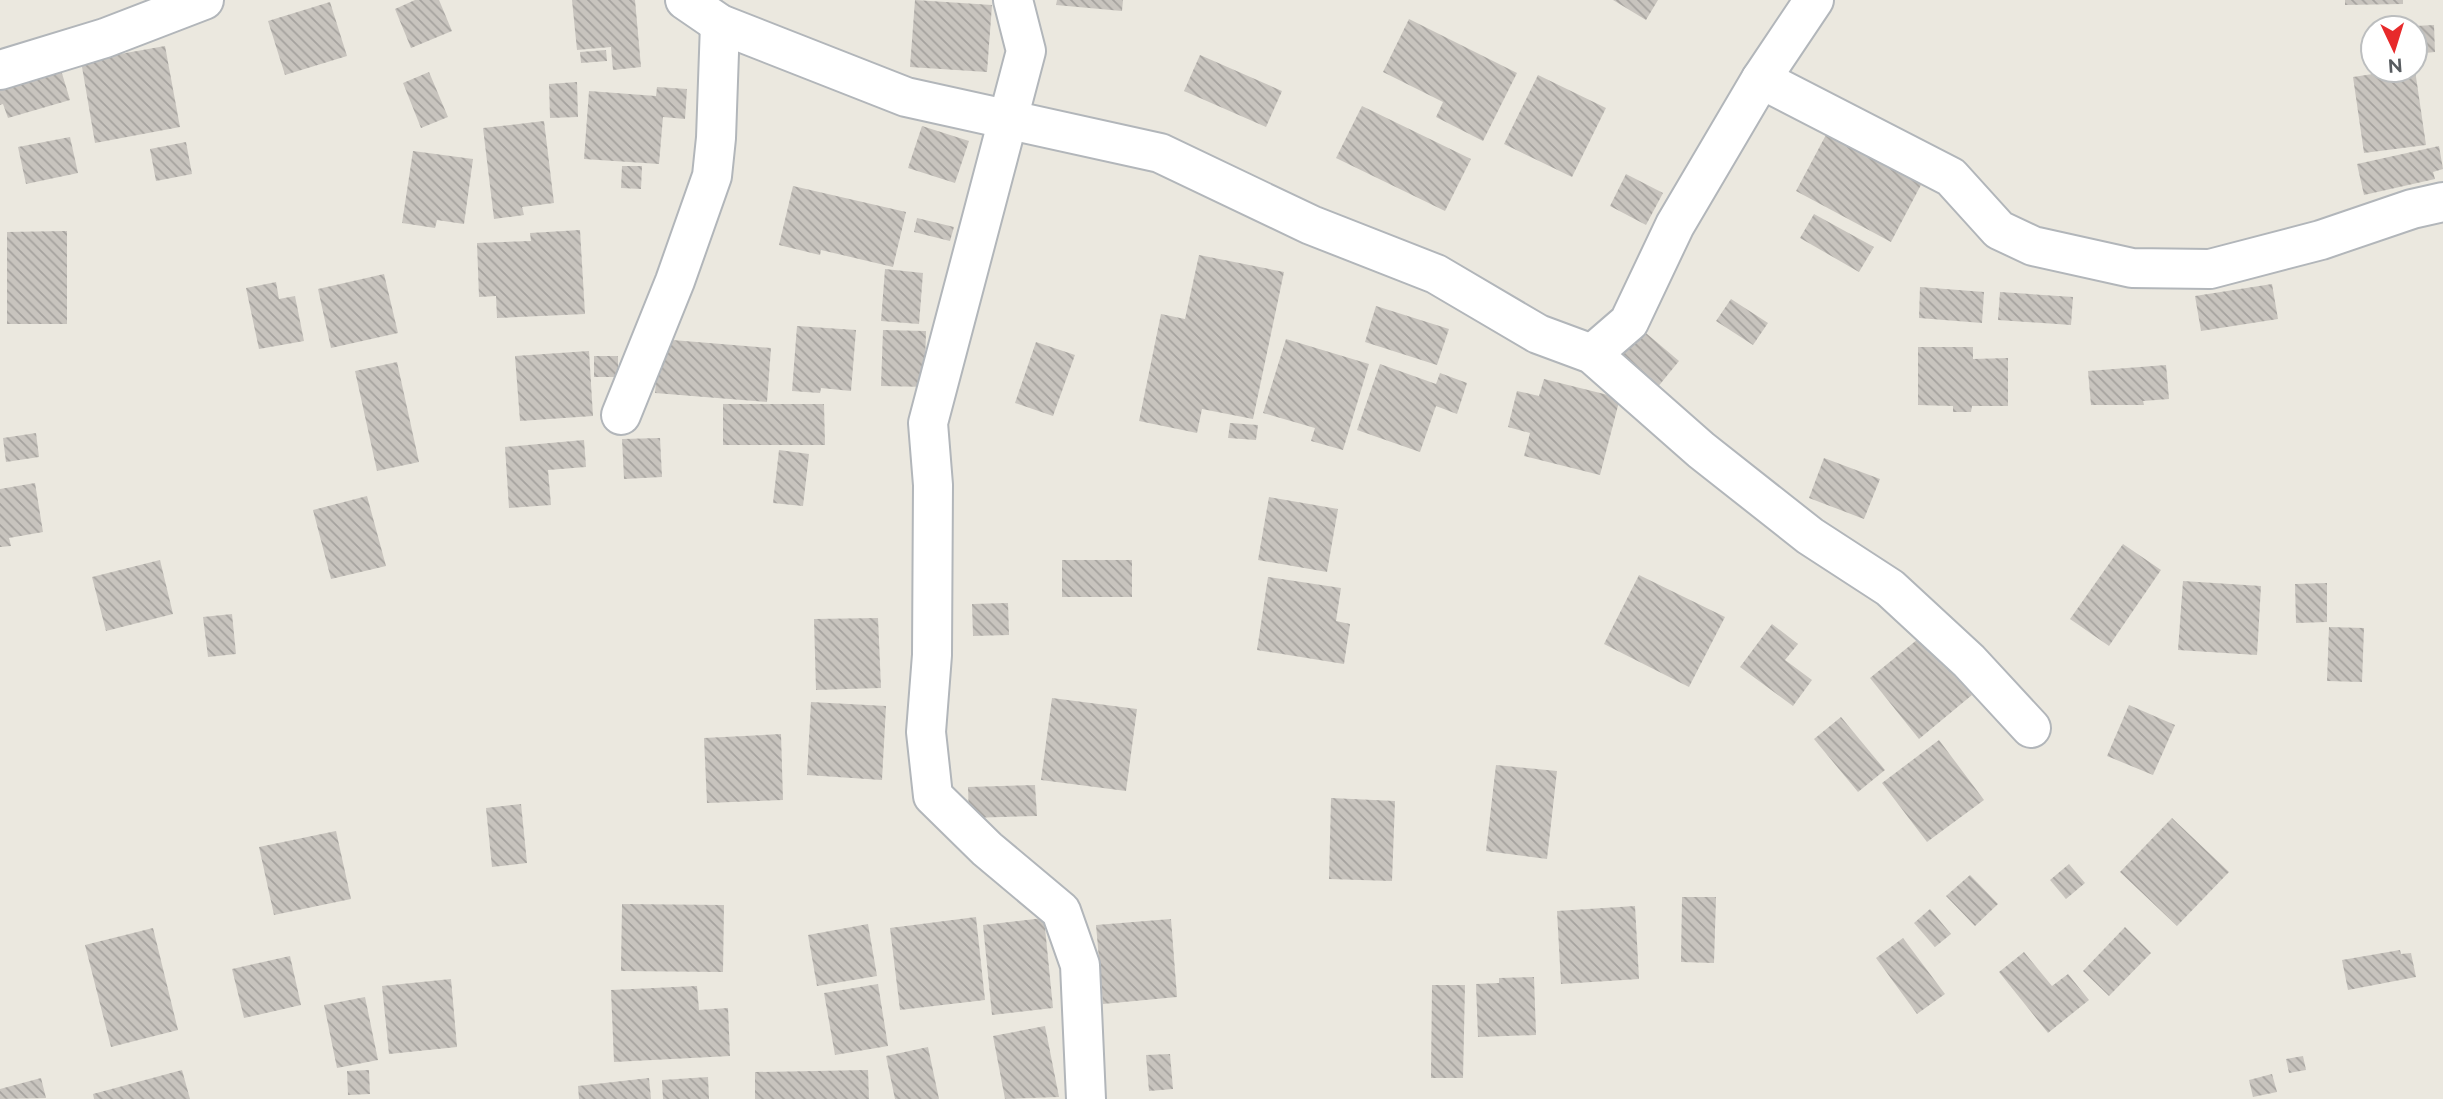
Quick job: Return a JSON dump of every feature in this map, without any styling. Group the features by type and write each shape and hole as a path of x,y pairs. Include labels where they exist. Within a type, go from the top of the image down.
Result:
{"street":[{"path":"0,70 105,37 204,0"},
{"path":"685,0 720,24 906,97 1007,122 1160,153 1311,225 1436,274 1538,334 1592,354 1701,450 1810,536 1890,588 1969,661 2031,728"},
{"path":"1013,0 1026,51 928,423 933,485 932,655 926,732 933,796 987,849 1061,911 1080,965 1086,1099"},
{"path":"1592,354 1629,323 1675,225 1761,79 1814,0"},
{"path":"621,415 675,281 712,176 720,24"},
{"path":"1761,79 1951,177 1999,230 2033,246 2132,268 2210,269 2321,240 2412,209 2443,202"}],"building":[{"path":"415,0 439,0 452,31 411,48 395,9"},
{"path":"572,0 635,0 641,67 613,70 611,47 577,50"},
{"path":"915,0 992,5 987,72 910,67"},
{"path":"1057,0 1123,0 1122,11 1056,5"},
{"path":"1613,0 1658,0 1646,20"},
{"path":"2345,0 2403,0 2403,4 2345,5"},
{"path":"330,2 347,56 285,75 268,21"},
{"path":"1409,19 1517,73 1483,141 1436,117 1443,102 1383,72"},
{"path":"2429,25 2434,25 2435,52 2429,53"},
{"path":"165,46 180,127 95,143 81,61"},
{"path":"606,50 607,61 581,63 580,52"},
{"path":"1200,55 1282,91 1266,127 1184,91"},
{"path":"58,60 70,100 8,118 3,104 0,105 0,78"},
{"path":"429,72 448,117 421,128 403,83"},
{"path":"1538,75 1606,108 1572,177 1504,144"},
{"path":"2359,76 2359,84 2417,84 2426,145 2364,153 2353,77"},
{"path":"577,82 578,117 550,118 549,84"},
{"path":"657,87 687,89 685,119 663,117 659,164 584,159 589,91 656,96"},
{"path":"1362,106 1471,159 1445,211 1336,158"},
{"path":"544,121 554,203 522,207 524,215 494,219 483,128"},
{"path":"922,126 969,141 955,183 908,168"},
{"path":"1827,133 1922,183 1891,242 1796,191"},
{"path":"70,137 78,173 26,184 18,147"},
{"path":"186,142 192,174 156,181 150,149"},
{"path":"2439,146 2443,169 2433,172 2435,179 2364,195 2357,164"},
{"path":"413,151 473,159 464,224 437,220 435,228 402,223"},
{"path":"622,166 642,166 641,189 621,188"},
{"path":"1626,174 1663,193 1646,225 1610,206"},
{"path":"793,186 906,212 893,267 821,250 820,255 779,245"},
{"path":"1814,214 1874,247 1859,272 1800,238"},
{"path":"917,218 954,227 950,241 914,232"},
{"path":"580,230 585,314 497,318 496,296 479,297 477,243 531,241 530,233"},
{"path":"67,231 67,324 7,324 7,232"},
{"path":"1199,255 1284,272 1253,419 1202,409 1197,433 1139,421 1161,314 1185,319"},
{"path":"885,269 923,273 919,324 881,321"},
{"path":"384,274 398,333 331,348 318,289"},
{"path":"276,282 279,299 295,296 304,341 259,349 246,288"},
{"path":"2272,284 2278,319 2201,331 2195,296"},
{"path":"1920,287 1984,292 1982,323 1919,318"},
{"path":"2000,292 2073,297 2071,325 1998,320"},
{"path":"1731,299 1768,323 1753,345 1716,321"},
{"path":"1376,306 1449,329 1437,365 1365,342"},
{"path":"797,326 856,330 851,391 821,388 820,393 792,391"},
{"path":"1640,328 1679,361 1657,388 1618,355"},
{"path":"883,330 926,331 925,366 929,387 881,386"},
{"path":"660,339 771,348 767,402 655,393"},
{"path":"1286,339 1369,364 1343,450 1311,441 1315,428 1263,413"},
{"path":"1036,342 1075,355 1053,416 1015,403"},
{"path":"1918,347 1973,347 1973,359 2008,358 2008,406 1972,406 1971,412 1953,412 1953,406 1918,405"},
{"path":"589,351 593,416 520,421 515,356"},
{"path":"594,356 618,356 618,377 594,377"},
{"path":"397,362 419,462 377,471 355,371"},
{"path":"1380,364 1436,384 1440,373 1467,383 1457,414 1436,406 1420,452 1357,430"},
{"path":"2166,365 2169,399 2143,401 2144,405 2091,405 2088,371"},
{"path":"1544,379 1620,398 1600,475 1524,456 1530,433 1508,427 1517,391 1539,396"},
{"path":"723,404 824,404 825,445 723,445"},
{"path":"1230,423 1258,425 1256,440 1228,438"},
{"path":"36,433 39,457 6,462 3,438"},
{"path":"660,438 662,477 624,479 622,439"},
{"path":"584,440 586,467 548,470 551,505 509,508 505,447"},
{"path":"779,450 809,454 803,506 773,503"},
{"path":"1824,458 1880,479 1864,519 1809,498"},
{"path":"35,483 43,532 9,538 11,546 0,547 0,489"},
{"path":"367,496 386,566 331,579 313,510"},
{"path":"1269,497 1338,509 1327,572 1258,560"},
{"path":"2123,544 2161,570 2109,646 2070,619"},
{"path":"160,560 173,614 106,631 92,577"},
{"path":"1062,560 1132,560 1132,597 1062,597"},
{"path":"1639,575 1725,617 1689,687 1604,644"},
{"path":"1268,577 1341,588 1336,621 1350,624 1344,664 1257,650"},
{"path":"2183,581 2261,586 2257,655 2178,650"},
{"path":"2327,583 2327,622 2296,623 2295,584"},
{"path":"1008,603 1009,635 973,636 972,604"},
{"path":"232,614 236,654 208,657 203,617"},
{"path":"878,618 881,688 816,690 814,619"},
{"path":"1772,624 1798,644 1785,660 1812,680 1793,706 1740,667"},
{"path":"2329,627 2364,628 2362,682 2327,681"},
{"path":"1923,635 1972,695 1919,739 1870,678"},
{"path":"1052,698 1137,709 1126,791 1041,780"},
{"path":"811,702 886,706 882,780 807,775"},
{"path":"2129,705 2175,725 2153,775 2107,756"},
{"path":"1841,717 1885,770 1858,792 1814,739"},
{"path":"781,734 783,800 707,803 704,738"},
{"path":"1939,740 1984,800 1927,842 1882,783"},
{"path":"1496,765 1557,771 1547,859 1486,851"},
{"path":"1035,785 1037,816 969,818 968,787"},
{"path":"1331,798 1395,801 1392,881 1329,879"},
{"path":"521,804 527,863 492,867 486,808"},
{"path":"2172,818 2229,872 2177,926 2120,872"},
{"path":"336,831 351,899 274,915 259,847"},
{"path":"2069,864 2085,883 2066,899 2050,880"},
{"path":"1970,875 1998,904 1975,926 1946,896"},
{"path":"1682,897 1716,897 1714,963 1681,962"},
{"path":"622,904 724,905 723,972 621,971"},
{"path":"1635,906 1639,979 1561,984 1557,911"},
{"path":"1930,909 1951,934 1935,947 1914,923"},
{"path":"976,917 985,1000 900,1010 890,928"},
{"path":"1044,918 1053,1008 992,1015 983,925"},
{"path":"1171,919 1177,997 1103,1004 1096,925"},
{"path":"868,924 877,976 817,986 808,935"},
{"path":"2125,927 2151,953 2109,996 2083,971"},
{"path":"153,928 178,1030 111,1047 85,945"},
{"path":"1903,938 1945,994 1917,1014 1876,958"},
{"path":"2400,950 2401,954 2411,953 2416,977 2348,990 2342,960"},
{"path":"2024,952 2052,986 2068,974 2089,1000 2048,1033 1999,972"},
{"path":"290,956 301,1005 244,1018 232,969"},
{"path":"1534,977 1536,1035 1478,1037 1476,984 1499,983 1499,978"},
{"path":"451,979 457,1047 389,1054 382,986"},
{"path":"878,984 888,1046 835,1055 824,993"},
{"path":"1432,985 1465,985 1463,1078 1431,1078"},
{"path":"697,986 699,1010 728,1008 730,1056 614,1062 611,990"},
{"path":"365,997 378,1060 337,1068 324,1005"},
{"path":"1045,1026 1059,1097 1005,1099 993,1036"},
{"path":"928,1047 939,1099 895,1099 886,1056"},
{"path":"1170,1054 1173,1089 1149,1091 1146,1055"},
{"path":"2303,1056 2306,1070 2289,1073 2286,1059"},
{"path":"182,1070 190,1099 94,1099 93,1094"},
{"path":"369,1070 370,1094 348,1095 347,1071"},
{"path":"868,1070 869,1099 755,1099 755,1072"},
{"path":"2272,1074 2277,1092 2253,1097 2249,1080"},
{"path":"708,1077 709,1099 663,1099 662,1080"},
{"path":"41,1078 46,1098 0,1099 0,1089"},
{"path":"649,1078 651,1099 579,1099 578,1086"}]}
